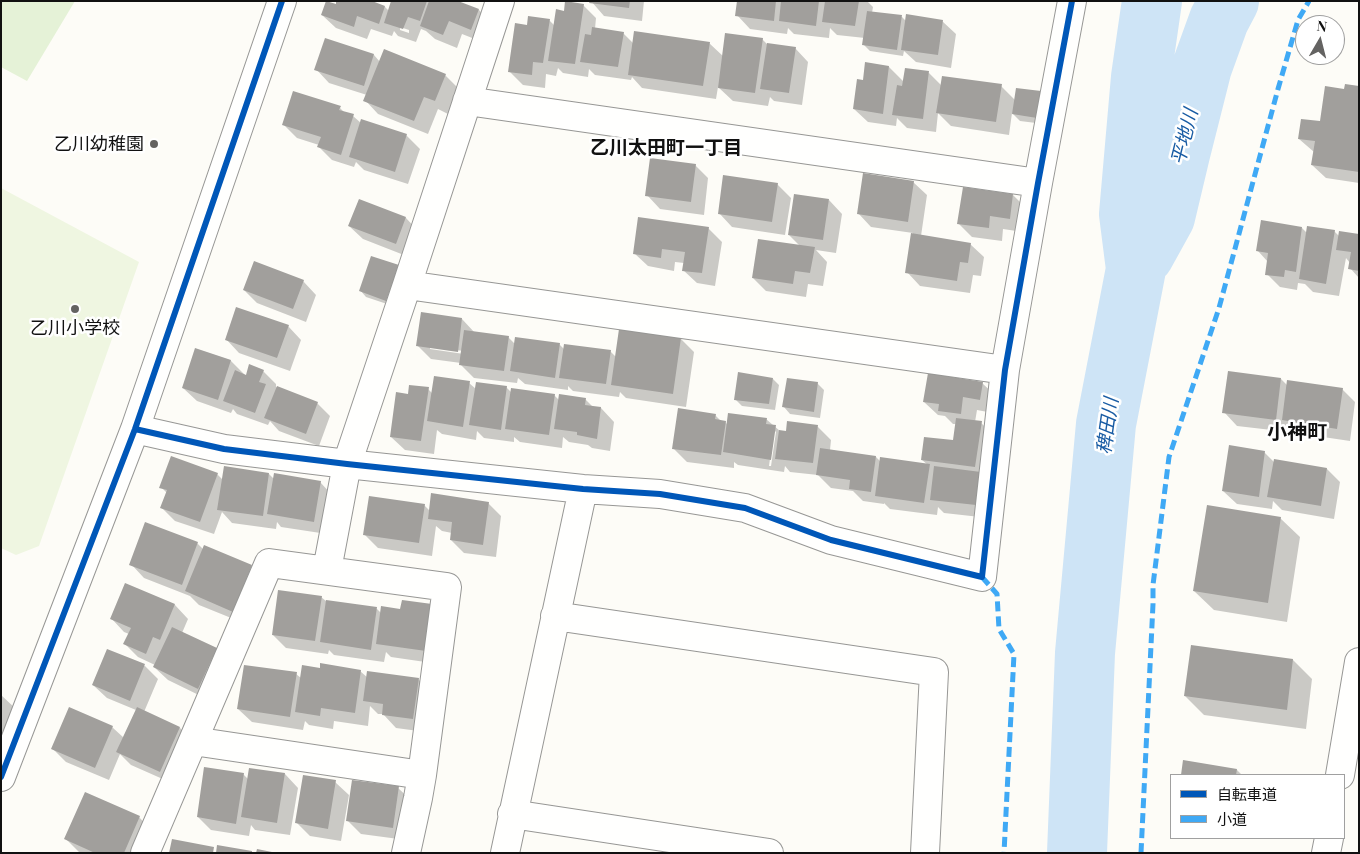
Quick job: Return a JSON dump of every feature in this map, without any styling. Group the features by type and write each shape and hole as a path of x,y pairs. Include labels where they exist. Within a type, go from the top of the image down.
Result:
{"street":[{"path":"1,777 135,429 282,1"},
{"path":"327,570 347,464 500,1"},
{"path":"135,429 224,449 583,489 660,494 745,508 831,540 982,577 1005,370 1072,1"},
{"path":"467,101 1038,182"},
{"path":"407,285 1005,370"},
{"path":"505,853 583,489"},
{"path":"145,853 270,563 447,587 422,775 406,853"},
{"path":"555,616 934,672 925,853"},
{"path":"1340,774 1359,662"},
{"path":"193,741 422,775"},
{"path":"512,814 769,853"},
{"path":"1326,853 1329,839"}],"green space":[{"path":"1,1 75,1 27,81 1,67"},
{"path":"1,188 139,262 39,546 16,555 1,548"}],"building":[{"path":"326,1 336,4 336,1 372,1 385,6 379,24 357,16 354,27 321,15"},
{"path":"391,1 427,1 420,21 408,17 403,29 384,23"},
{"path":"429,1 458,1 479,9 471,30 449,21 443,35 420,26"},
{"path":"565,1 584,4 575,64 548,61 556,9 564,11"},
{"path":"590,1 630,1 629,8 589,3"},
{"path":"737,1 776,1 774,21 735,16"},
{"path":"781,1 819,1 816,26 779,21"},
{"path":"825,1 859,1 855,26 822,22"},
{"path":"867,11 902,15 897,50 862,45"},
{"path":"906,14 943,20 938,55 901,50"},
{"path":"528,16 550,19 543,63 533,62 532,75 508,72 515,23 527,25"},
{"path":"592,27 624,32 618,67 580,62 585,34 591,35"},
{"path":"634,31 710,42 703,86 628,75"},
{"path":"725,33 763,38 755,93 718,88"},
{"path":"325,38 374,54 364,86 314,70"},
{"path":"767,43 796,47 789,93 760,89"},
{"path":"384,49 446,74 435,101 424,97 414,121 363,101"},
{"path":"865,62 889,66 883,114 853,109 857,79 863,80"},
{"path":"905,68 929,71 923,119 892,115 897,85 902,86"},
{"path":"942,76 1002,84 996,122 936,113"},
{"path":"1345,84 1359,86 1359,172 1311,165 1315,141 1298,139 1301,119 1320,121 1325,86 1344,89"},
{"path":"1016,88 1041,91 1037,118 1012,114"},
{"path":"293,91 341,106 339,110 354,114 341,155 317,147 321,137 282,125"},
{"path":"361,119 407,134 395,172 349,157"},
{"path":"650,158 696,164 691,202 645,196"},
{"path":"863,173 914,181 908,222 857,214"},
{"path":"723,175 778,183 772,222 718,214"},
{"path":"963,187 1013,194 1010,219 990,216 989,228 957,224"},
{"path":"794,194 829,199 823,240 788,235"},
{"path":"359,199 406,217 396,244 348,226"},
{"path":"638,217 709,227 702,273 682,271 685,252 662,249 661,258 633,254"},
{"path":"1261,220 1302,227 1296,272 1285,270 1284,277 1265,275 1268,253 1256,251"},
{"path":"1307,226 1335,230 1326,284 1299,279"},
{"path":"1339,231 1359,234 1359,271 1348,269 1351,252 1336,250"},
{"path":"911,233 971,243 968,263 960,262 957,281 905,273"},
{"path":"758,239 815,247 810,273 795,271 793,284 752,278"},
{"path":"371,256 399,265 386,301 359,291"},
{"path":"254,261 304,280 293,309 243,290"},
{"path":"236,307 289,325 277,358 225,340"},
{"path":"421,312 462,318 458,352 416,346"},
{"path":"619,329 681,338 673,394 611,385"},
{"path":"464,330 509,336 504,371 459,365"},
{"path":"515,337 560,343 555,378 510,371"},
{"path":"564,344 611,350 606,384 559,378"},
{"path":"195,348 231,360 218,400 182,388"},
{"path":"249,364 264,370 259,382 266,384 255,413 223,401 235,370 246,375"},
{"path":"1228,371 1281,378 1276,420 1222,413"},
{"path":"738,372 773,378 769,404 734,400"},
{"path":"928,373 983,382 980,400 963,397 961,414 938,411 939,404 923,402"},
{"path":"434,376 470,381 463,427 427,421"},
{"path":"787,378 818,382 814,412 782,407"},
{"path":"1287,380 1343,388 1337,429 1282,420"},
{"path":"476,382 507,386 501,430 469,425"},
{"path":"409,385 429,387 421,441 390,437 396,392 408,394"},
{"path":"277,386 318,402 306,434 264,418"},
{"path":"511,388 555,394 549,435 505,429"},
{"path":"559,394 586,398 585,405 601,407 597,439 577,435 577,432 554,429"},
{"path":"678,408 716,414 715,419 726,421 721,455 672,449"},
{"path":"728,413 767,418 766,424 776,425 771,460 723,452"},
{"path":"956,418 982,421 975,467 921,460 924,437 953,440"},
{"path":"787,421 818,425 813,463 775,459 779,430 786,431"},
{"path":"1229,445 1265,451 1259,497 1222,491"},
{"path":"820,448 876,456 871,492 849,489 850,480 816,475"},
{"path":"171,456 218,473 200,522 160,508 167,490 159,488"},
{"path":"880,457 930,464 924,503 875,496"},
{"path":"1274,459 1327,468 1321,506 1267,497"},
{"path":"224,466 269,473 263,516 217,510"},
{"path":"934,466 981,472 976,505 930,500"},
{"path":"274,473 321,481 314,522 267,514"},
{"path":"431,493 489,502 483,545 450,540 452,522 428,519"},
{"path":"369,496 425,504 419,543 363,535"},
{"path":"1207,505 1281,517 1268,603 1193,591"},
{"path":"145,522 198,542 182,585 129,565"},
{"path":"204,545 252,565 233,612 185,591"},
{"path":"125,583 175,604 160,640 153,637 146,654 123,644 131,628 110,619"},
{"path":"278,590 322,596 315,641 272,635"},
{"path":"326,600 377,607 371,650 320,642"},
{"path":"402,600 432,604 426,651 376,644 381,606 400,609"},
{"path":"172,627 217,648 198,689 153,667"},
{"path":"1191,645 1293,659 1287,710 1184,696"},
{"path":"107,649 145,664 130,701 92,685"},
{"path":"320,663 361,670 355,713 321,708 320,716 295,712 302,665 320,668"},
{"path":"244,665 297,672 290,717 237,709"},
{"path":"367,671 419,678 413,719 382,715 383,704 363,701"},
{"path":"69,707 113,726 95,768 51,749"},
{"path":"137,707 180,727 160,772 116,752"},
{"path":"1183,760 1237,769 1236,774 1181,774"},
{"path":"204,767 244,773 236,824 197,817"},
{"path":"249,768 285,773 277,823 241,817"},
{"path":"303,775 336,780 328,829 295,823"},
{"path":"352,780 399,786 393,828 346,821"},
{"path":"85,792 140,816 124,853 95,853 64,839"},
{"path":"172,839 214,847 213,853 169,853"},
{"path":"217,845 252,851 252,853 216,853"},
{"path":"257,849 272,852 272,853 256,853"}],"waterway":[{"name":"稗田川","path":"1077,853 1085,653 1106,424 1136,269 1129,214 1141,77 1152,1"},
{"name":"平地川","path":"1144,255 1165,217 1202,67 1219,20 1229,1"}],"marked path":[{"path":"1141,853 1153,585 1169,457 1219,308 1298,20 1309,1"},
{"path":"982,577 997,594 999,629 1014,654 1004,853"}],"cycle path":[{"path":"1,777 135,429 282,1"},
{"path":"135,429 224,449 583,489 660,494 745,508 831,540 982,577 1005,370 1072,1"}],"place":[{"name":"乙川幼稚園","path":"154,144"},
{"name":"乙川小学校","path":"75,309"}],"district":[{"name":"乙川太田町一丁目","path":"666,148"},
{"name":"小神町","path":"1297,433"}]}
